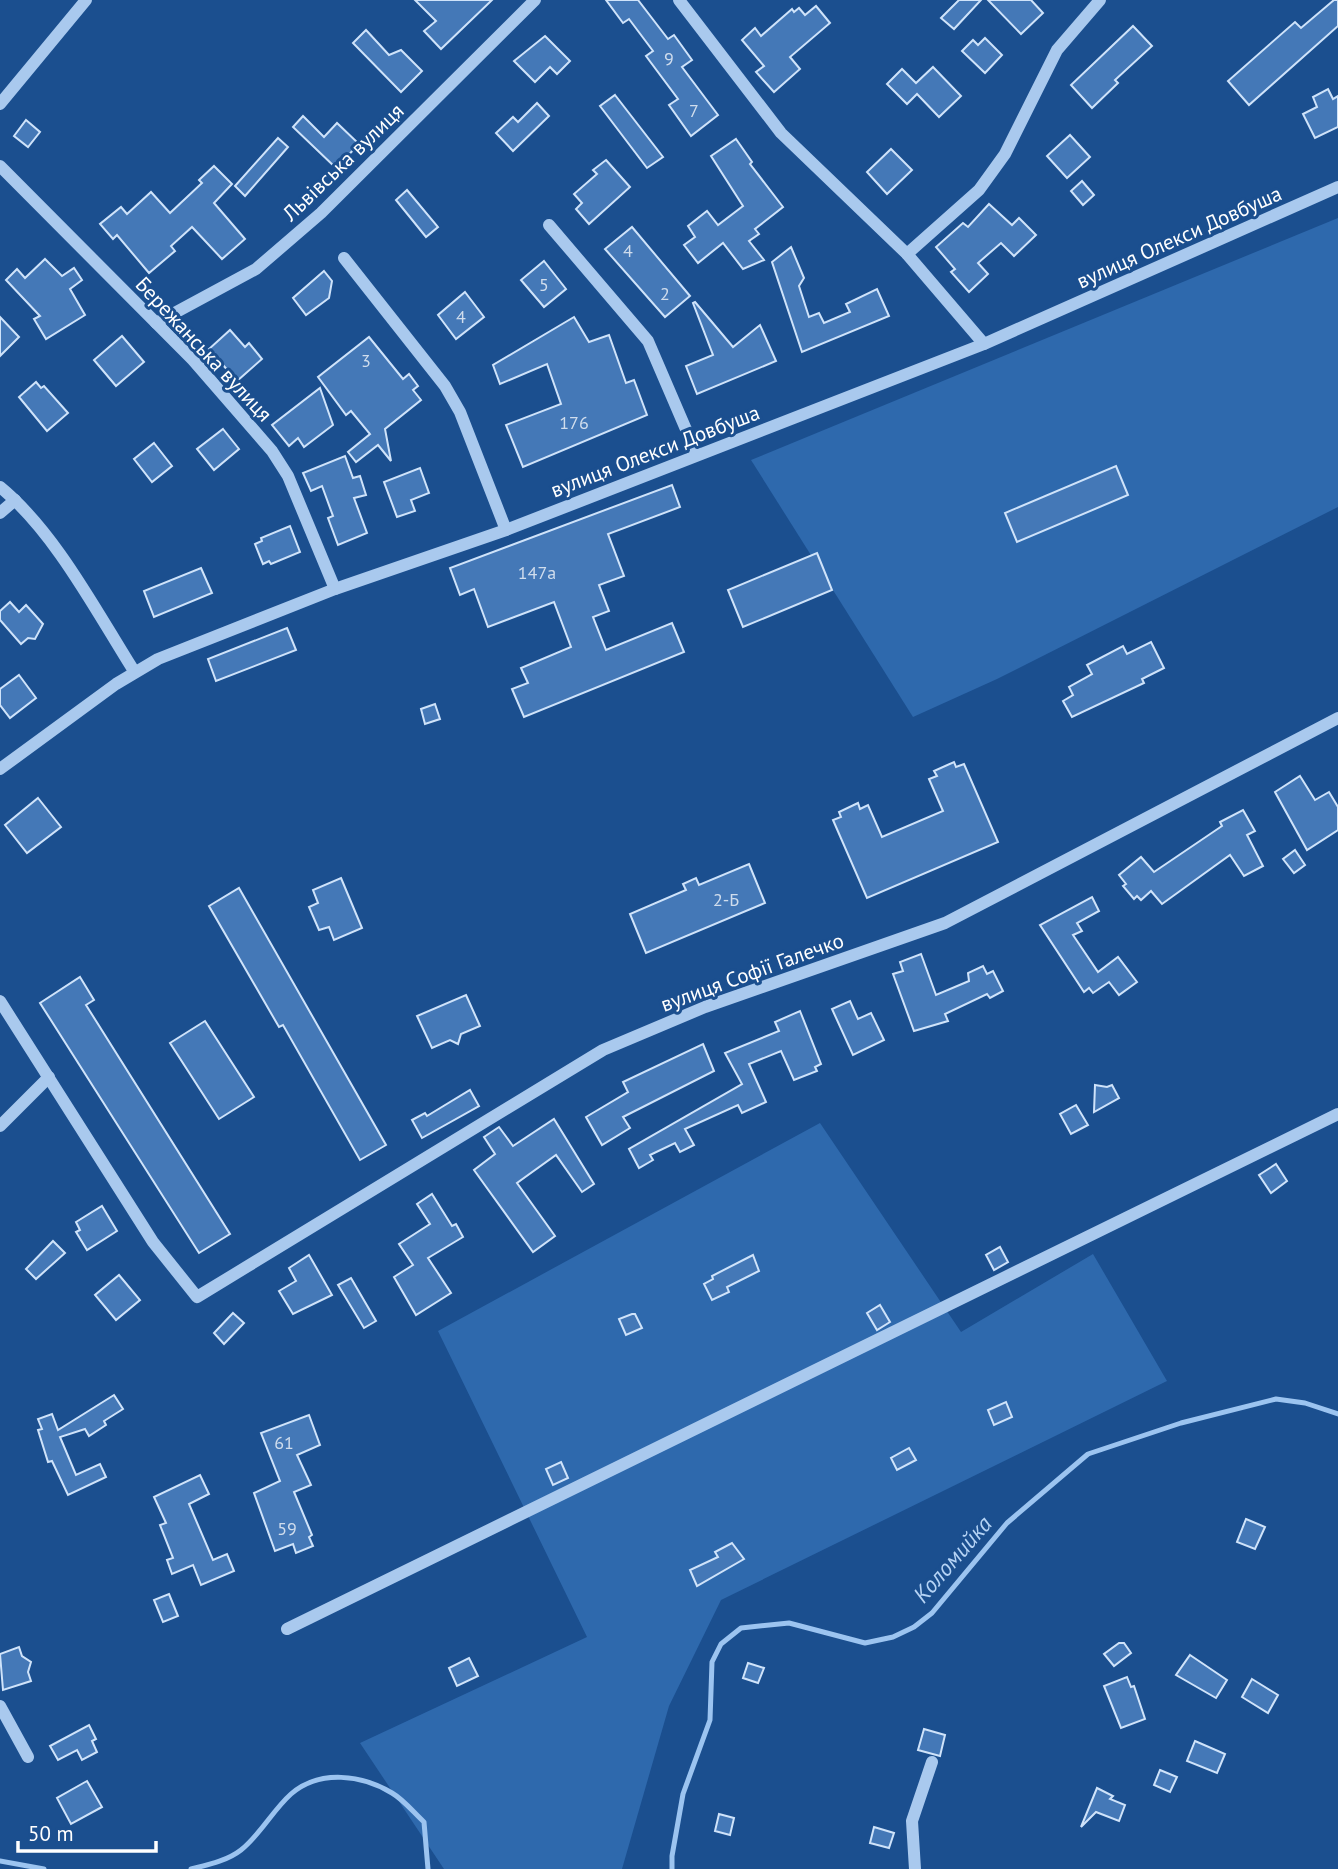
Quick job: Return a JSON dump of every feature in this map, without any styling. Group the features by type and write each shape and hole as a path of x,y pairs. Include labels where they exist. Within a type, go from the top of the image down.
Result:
{"street":[{"path":"0,104 86,0"},
{"name":"Львівська вулиця","path":"156,323 256,269 321,214 535,0"},
{"path":"679,0 781,133 907,254 984,344"},
{"path":"907,254 979,190 1005,154 1057,50 1100,0"},
{"name":"Бережанська вулиця","path":"0,166 193,360 277,460 288,476 335,589"},
{"name":"вулиця Олекси Довбуша","path":"0,769 134,671 158,659 335,589 506,530 984,344 1338,187"},
{"path":"549,225 648,341 697,456"},
{"path":"344,258 455,403 506,530"},
{"path":"0,487 15,500 65,565 134,671"},
{"path":"0,513 15,500"},
{"name":"вулиця Софії Галечко","path":"49,1077 153,1242 197,1297 603,1050 705,1007 945,923 1338,718"},
{"path":"0,1001 49,1077 0,1126"},
{"path":"287,1629 1338,1114"},
{"path":"0,1706 29,1757"},
{"path":"915,1869 912,1821 932,1762"}],"shaded area":[{"path":"1338,218 1338,507 997,679 913,717 751,460"},
{"path":"820,1123 961,1332 1093,1254 1167,1381 721,1600 669,1706 622,1869 444,1869 360,1743 587,1637 438,1331"}],"building":[{"path":"415,0 492,0 441,49 424,31 436,21"},
{"path":"606,0 638,0 668,39 674,35 692,60 682,67 718,115 691,136 669,105 678,99 646,56 653,51 629,19 623,23"},
{"path":"959,0 981,0 954,29 941,18"},
{"path":"988,0 1031,0 1043,13 1021,34"},
{"path":"1334,0 1338,0 1338,26 1249,105 1228,81 1295,22 1301,28"},
{"path":"816,6 830,23 790,57 800,69 774,92 756,72 764,66 742,40 755,28 761,36 792,9 794,12 799,8 805,15"},
{"path":"1133,26 1152,46 1115,80 1118,83 1092,108 1071,85"},
{"path":"366,30 389,55 401,50 422,71 401,92 353,43"},
{"path":"545,36 570,61 557,74 550,67 535,82 514,61"},
{"path":"985,38 1002,55 985,73 962,51 973,40 978,45"},
{"path":"933,67 961,96 939,117 917,94 907,104 887,84 902,69 916,83"},
{"path":"1328,89 1333,99 1338,96 1338,127 1315,138 1303,114 1317,107 1313,97"},
{"path":"615,95 663,157 647,168 600,106"},
{"path":"537,103 549,116 513,151 496,133 513,117 518,122"},
{"path":"303,116 324,137 337,123 359,144 336,168 293,127"},
{"path":"26,120 40,132 28,147 14,136"},
{"path":"1070,135 1090,157 1067,178 1047,156"},
{"path":"278,138 288,147 245,196 235,186"},
{"path":"736,139 752,162 750,164 783,207 755,229 759,234 749,241 764,260 743,269 723,243 698,263 684,245 695,237 688,226 707,211 718,225 743,206 711,156"},
{"path":"891,149 912,170 887,194 867,172"},
{"path":"606,160 630,187 589,224 576,209 582,203 574,194 597,174 593,170"},
{"path":"214,166 232,184 214,203 245,239 222,259 192,227 171,246 175,251 149,273 117,235 113,239 100,224 121,207 127,214 151,192 170,213 202,183 199,180"},
{"path":"1082,181 1094,195 1083,205 1071,191"},
{"path":"407,190 438,227 426,237 396,200"},
{"path":"989,204 1012,225 1019,218 1036,235 1014,256 1001,243 978,263 988,274 969,292 951,272 955,269 936,247 963,223 968,227"},
{"path":"632,227 690,296 665,317 605,249"},
{"path":"791,247 804,278 799,286 809,317 819,313 824,323 850,312 846,304 877,289 889,316 802,352 772,262"},
{"path":"45,259 62,276 74,268 82,280 70,289 85,315 46,339 34,319 40,316 6,280 17,269 25,278"},
{"path":"544,261 566,289 544,307 521,280"},
{"path":"324,271 332,281 329,298 306,315 293,298"},
{"path":"465,292 484,317 456,339 438,315"},
{"path":"695,302 733,347 760,325 776,361 697,394 686,366 713,355 693,303"},
{"path":"0,317 19,337 0,356"},
{"path":"574,317 589,342 609,335 626,383 634,380 647,415 523,467 506,425 561,404 547,364 500,384 493,365"},
{"path":"230,330 245,347 249,343 262,359 237,381 209,349"},
{"path":"122,336 144,362 116,386 94,360"},
{"path":"369,337 403,379 409,374 418,386 413,390 421,400 385,429 391,461 378,445 356,462 348,452 370,434 351,411 346,415 318,377"},
{"path":"36,382 41,388 44,386 68,413 47,431 19,397"},
{"path":"320,388 333,425 304,447 298,438 289,446 272,425"},
{"path":"223,429 239,449 214,470 197,449"},
{"path":"154,443 172,466 152,482 134,459"},
{"path":"345,456 353,478 360,476 366,495 354,498 367,533 338,545 328,518 333,516 322,486 311,491 303,473"},
{"path":"1116,466 1128,495 1017,542 1005,513"},
{"path":"420,468 429,493 411,500 415,511 397,517 384,482"},
{"path":"672,485 680,507 608,534 624,576 599,585 609,611 593,617 606,650 672,623 684,652 524,717 512,689 528,683 521,668 571,647 554,602 488,627 474,589 460,595 450,568"},
{"path":"290,526 300,552 271,564 269,561 263,564 255,544 262,541 261,538"},
{"path":"817,553 832,590 743,627 728,590"},
{"path":"201,568 212,593 154,617 144,591"},
{"path":"10,602 19,612 26,605 43,624 35,639 28,638 21,644 0,620 0,611"},
{"path":"287,628 296,650 216,681 208,659"},
{"path":"1151,642 1164,668 1142,679 1144,683 1072,717 1063,701 1073,695 1069,687 1092,674 1087,665 1123,646 1127,654"},
{"path":"19,675 36,698 10,718 0,705 0,689"},
{"path":"435,704 440,719 425,724 421,709"},
{"path":"954,762 956,767 964,764 998,842 867,898 833,820 841,817 839,812 858,803 860,809 868,805 882,837 943,811 929,779 937,776 934,771"},
{"path":"1300,776 1315,800 1329,792 1338,807 1338,830 1307,850 1275,792"},
{"path":"38,798 61,827 27,853 5,825"},
{"path":"1243,810 1255,831 1247,835 1263,866 1244,876 1230,855 1162,904 1151,891 1141,900 1137,896 1134,899 1123,886 1126,884 1119,875 1141,857 1154,872 1222,826 1220,822"},
{"path":"1295,850 1305,865 1294,873 1283,859"},
{"path":"749,864 765,903 646,953 630,914 686,890 683,884 696,878 699,885"},
{"path":"341,878 362,928 334,940 329,927 319,930 309,907 318,903 313,890"},
{"path":"239,888 386,1145 360,1160 283,1025 279,1027 209,906"},
{"path":"1092,897 1099,911 1077,923 1082,931 1073,935 1098,972 1118,957 1137,982 1119,995 1109,982 1093,993 1089,988 1084,992 1040,925"},
{"path":"921,954 936,995 969,981 968,973 983,966 987,974 993,971 1003,991 990,998 987,994 945,1014 948,1021 914,1031 893,974 903,971 900,962"},
{"path":"80,977 94,1000 86,1005 230,1234 199,1253 40,1003"},
{"path":"466,995 480,1026 461,1034 458,1044 450,1040 432,1048 417,1016"},
{"path":"850,1001 858,1019 871,1013 884,1040 853,1055 832,1009"},
{"path":"800,1011 821,1064 815,1067 817,1071 794,1080 781,1051 749,1064 766,1102 742,1113 738,1105 685,1129 694,1145 680,1152 675,1143 650,1155 653,1160 639,1168 629,1149 742,1084 725,1053 779,1031 775,1022"},
{"path":"205,1021 254,1097 219,1119 170,1043"},
{"path":"703,1044 714,1071 623,1117 630,1128 602,1145 586,1117 628,1092 623,1082"},
{"path":"1095,1085 1112,1085 1119,1098 1094,1112"},
{"path":"470,1090 479,1106 422,1138 412,1120 425,1113 427,1116"},
{"path":"1076,1105 1088,1125 1071,1134 1060,1114"},
{"path":"554,1119 594,1184 582,1192 556,1155 517,1183 555,1236 533,1252 474,1170 495,1154 484,1137 499,1127 513,1146"},
{"path":"1276,1164 1287,1181 1271,1193 1259,1175"},
{"path":"432,1194 452,1226 456,1224 463,1237 428,1258 451,1293 416,1315 394,1277 413,1265 399,1244 430,1224 417,1204"},
{"path":"102,1206 117,1231 87,1250 76,1232 80,1230 76,1222"},
{"path":"53,1241 65,1253 36,1279 26,1269"},
{"path":"1000,1247 1008,1262 994,1270 986,1255"},
{"path":"309,1255 332,1295 293,1314 279,1291 296,1281 289,1268"},
{"path":"753,1255 759,1271 727,1287 729,1292 712,1300 704,1284 713,1279 712,1276"},
{"path":"119,1275 140,1300 116,1320 95,1295"},
{"path":"351,1278 376,1321 364,1328 338,1285"},
{"path":"880,1305 890,1322 877,1330 867,1313"},
{"path":"233,1313 244,1323 224,1344 214,1333"},
{"path":"635,1314 642,1328 626,1335 619,1319"},
{"path":"114,1395 123,1409 104,1421 106,1425 89,1436 85,1429 60,1437 76,1475 100,1464 106,1477 68,1495 52,1461 48,1462 38,1430 42,1429 38,1419 52,1414 58,1430"},
{"path":"1006,1402 1012,1417 994,1425 988,1410"},
{"path":"309,1415 320,1445 297,1455 311,1485 294,1492 312,1535 309,1537 313,1546 296,1553 293,1544 275,1551 254,1493 280,1481 261,1433"},
{"path":"909,1448 916,1460 897,1470 891,1458"},
{"path":"561,1462 568,1478 553,1485 546,1469"},
{"path":"200,1475 209,1494 189,1504 213,1560 227,1554 234,1571 201,1585 193,1565 172,1574 167,1560 173,1558 160,1525 166,1523 154,1497"},
{"path":"1246,1519 1265,1527 1255,1549 1237,1542"},
{"path":"732,1543 744,1559 697,1586 690,1570 718,1557 715,1552"},
{"path":"169,1594 178,1616 163,1622 154,1600"},
{"path":"1119,1643 1124,1643 1131,1653 1114,1666 1104,1654"},
{"path":"19,1647 22,1656 31,1662 28,1672 31,1681 3,1690 0,1654"},
{"path":"1190,1655 1227,1680 1216,1698 1176,1675"},
{"path":"469,1658 478,1676 457,1686 449,1668"},
{"path":"748,1663 764,1668 758,1683 743,1678"},
{"path":"1127,1677 1131,1687 1134,1686 1145,1719 1121,1728 1104,1686"},
{"path":"1252,1679 1278,1695 1268,1713 1242,1697"},
{"path":"89,1725 96,1739 92,1741 97,1752 82,1760 77,1750 58,1760 50,1746"},
{"path":"924,1729 945,1735 940,1756 918,1750"},
{"path":"1195,1741 1225,1754 1217,1773 1187,1761"},
{"path":"1160,1770 1177,1777 1170,1792 1154,1785"},
{"path":"87,1781 102,1807 71,1824 57,1798"},
{"path":"1097,1788 1113,1796 1110,1799 1125,1805 1119,1821 1096,1812 1081,1827"},
{"path":"719,1814 734,1818 730,1835 715,1831"},
{"path":"874,1827 894,1833 889,1848 870,1843"}],"waterway":[{"name":"Коломийка","path":"672,1869 683,1794 710,1720 712,1662 721,1644 741,1628 789,1623 865,1643 893,1637 914,1627 932,1613 1007,1523 1088,1454 1181,1423 1276,1399 1305,1403 1338,1414"},
{"name":"Коломийка","path":"191,1869 223,1860 241,1850 284,1800 302,1786 341,1777 368,1782 392,1793 424,1822 428,1869"},
{"name":"Коломийка","path":"0,1861 44,1869"}]}
